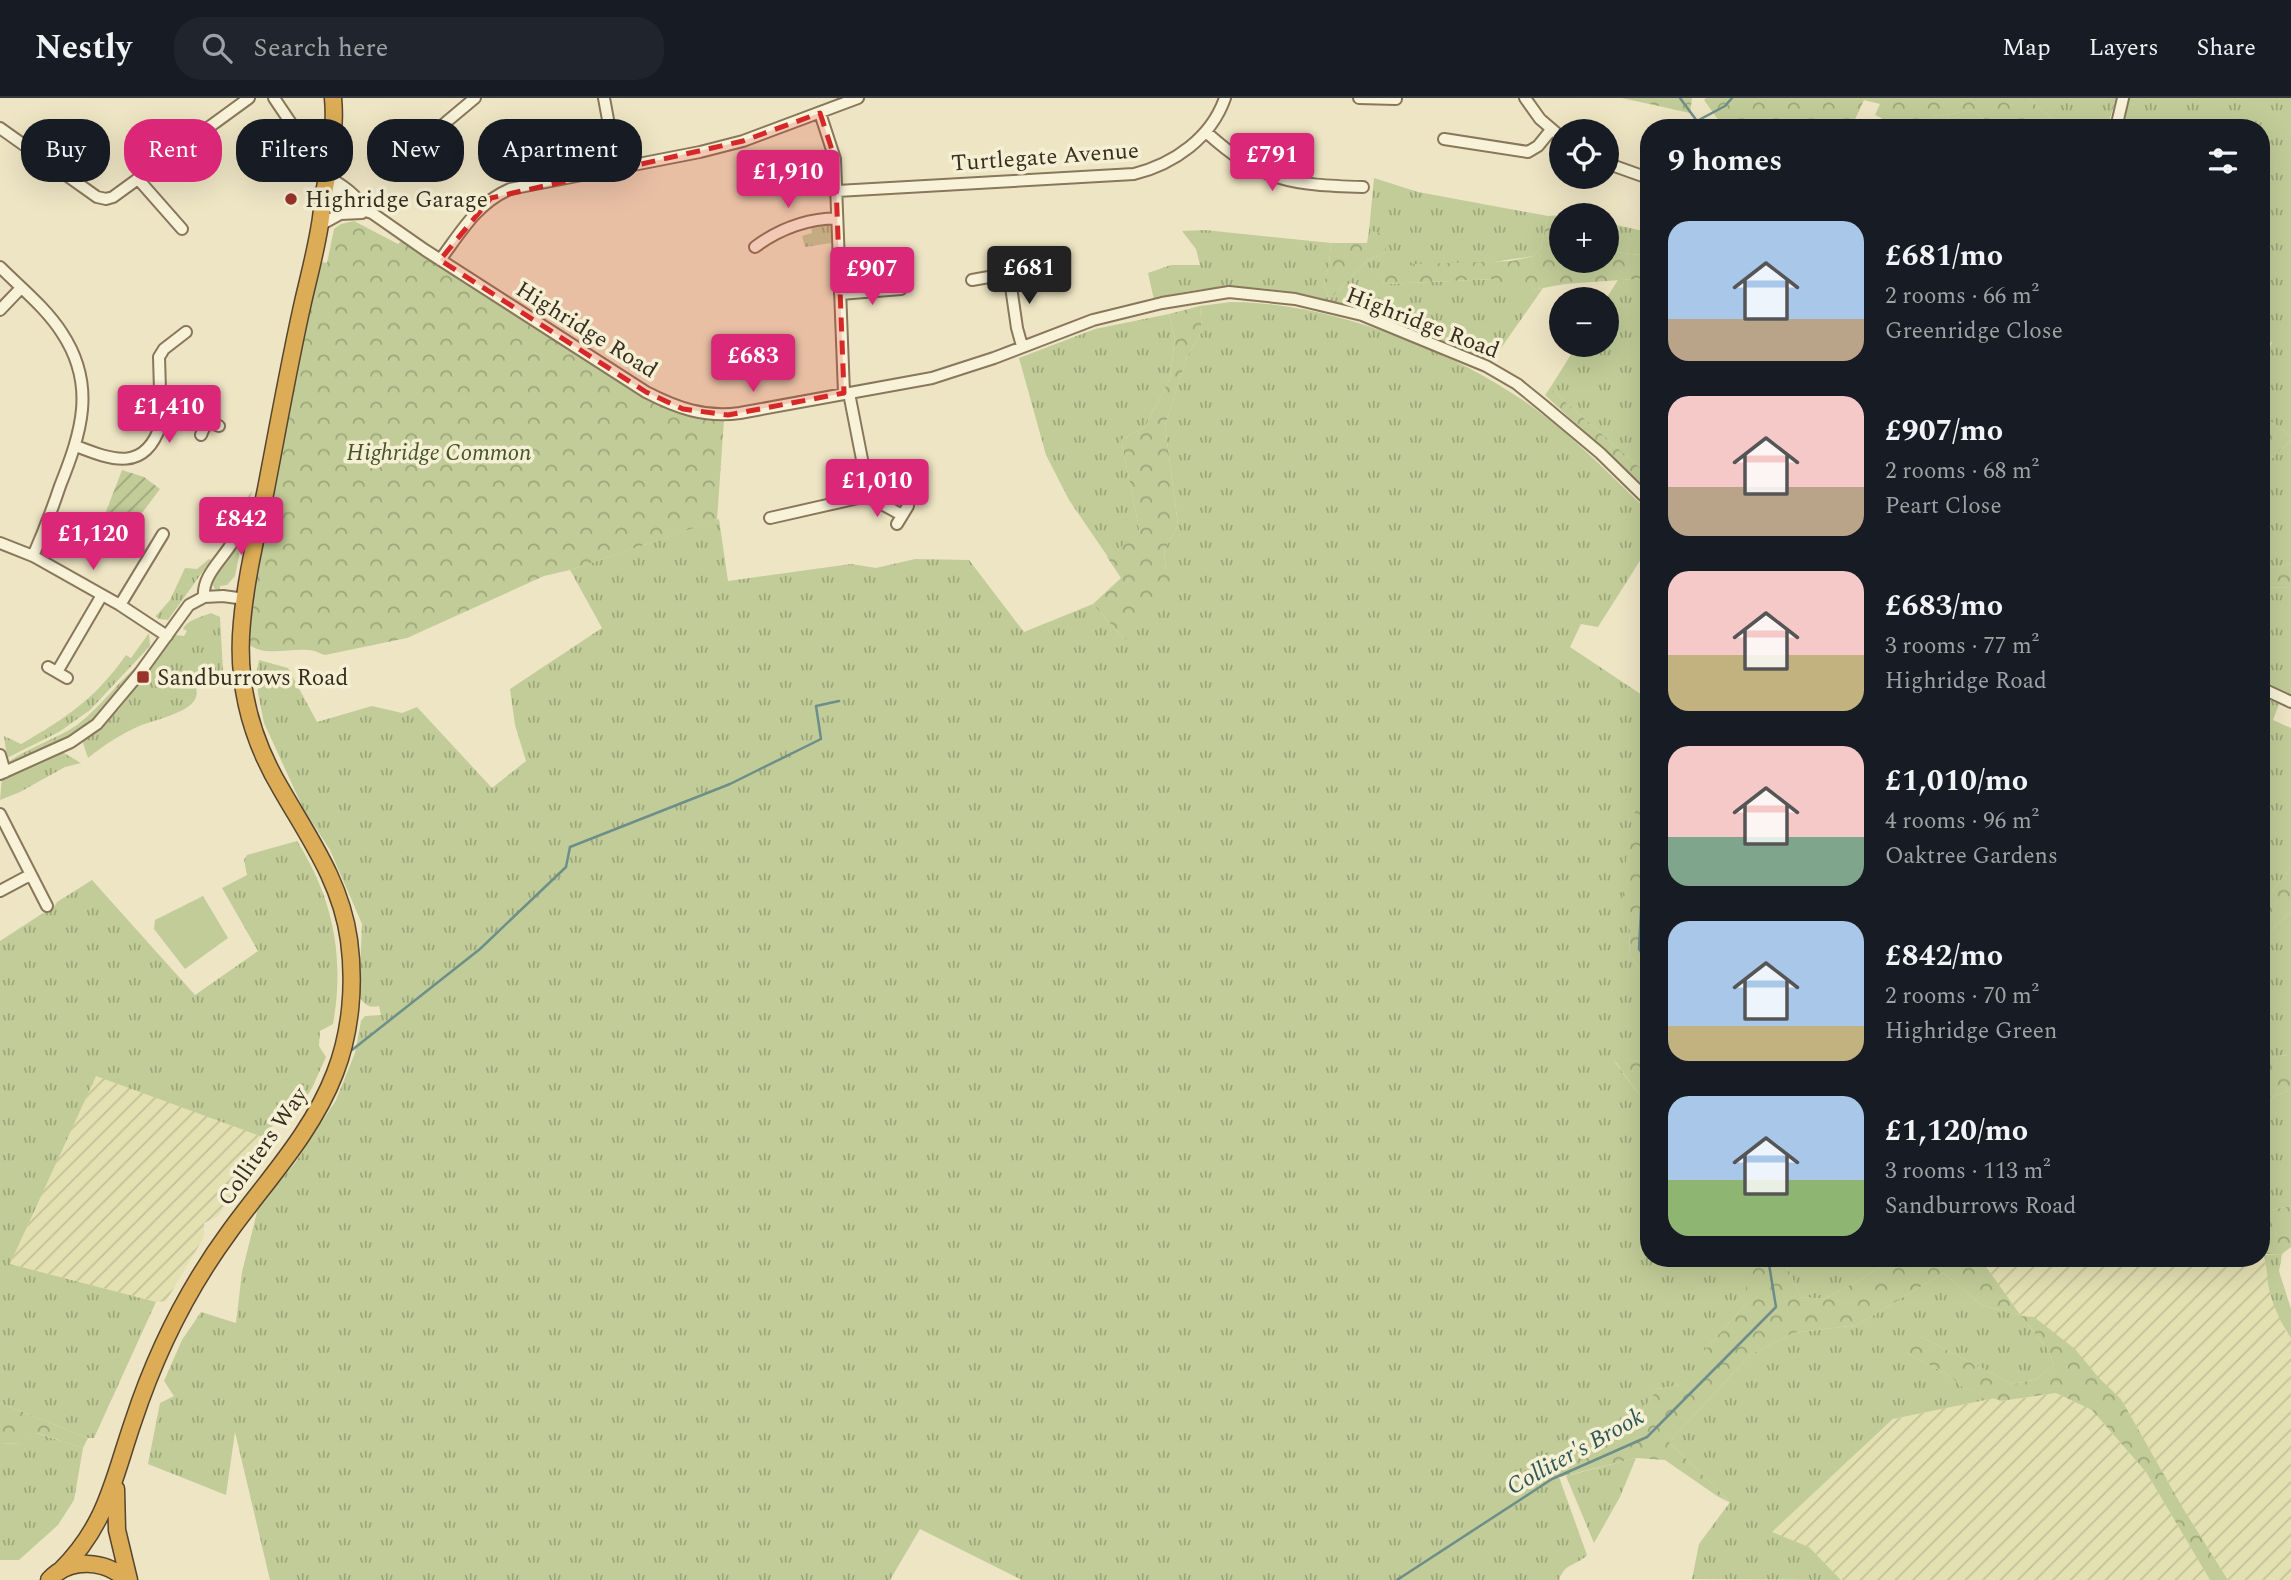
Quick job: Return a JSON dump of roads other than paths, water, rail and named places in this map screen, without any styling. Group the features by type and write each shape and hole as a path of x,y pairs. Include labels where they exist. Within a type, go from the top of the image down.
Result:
{"highway":[{"name":"Colliters Way","path":"332,98 333,119"},
{"name":"Colliters Way","path":"116,1480 142,1395 183,1306 227,1234 316,1113 335,1074 345,1044 352,984 349,941 338,895 312,840 261,751 250,722 240,670 245,599 320,225 323,182"},
{"path":"52,1576 91,1535 116,1480"},
{"path":"116,1480 117,1530 128,1580"},
{"path":"52,1576 76,1565 96,1564 114,1570 128,1580"}],"street":[{"path":"220,119 249,98"},
{"name":"Highridge Road","path":"274,98 288,119"},
{"path":"450,119 475,98"},
{"path":"604,98 608,119"},
{"path":"642,163 743,141 858,98"},
{"name":"Turtlegate Avenue","path":"837,191 1134,174 1169,162 1206,132 1225,98"},
{"path":"1525,98 1549,128"},
{"path":"2118,119 2123,98"},
{"path":"1366,111 1363,99 1396,99"},
{"path":"820,113 835,159 846,393 868,490 867,496"},
{"path":"0,128 97,197 113,197 134,182"},
{"path":"1206,132 1248,165 1280,180 1313,186 1363,187"},
{"path":"1444,139 1528,152 1538,146 1549,132"},
{"path":"1619,168 1640,176"},
{"path":"141,182 182,229"},
{"name":"Highridge Road","path":"338,182 359,199 369,212 440,260 646,392 683,409 714,416 728,415 933,378 995,358 1093,320 1162,303 1229,292 1295,299 1362,315 1486,366 1517,384 1600,453 1640,492"},
{"path":"440,260 479,208 510,189 546,182"},
{"path":"320,225 340,214 369,212"},
{"path":"755,247 794,225 837,218"},
{"path":"0,267 51,318 63,334 77,364 83,396 76,446 33,556"},
{"path":"972,280 1013,273 1017,328 1022,346"},
{"path":"0,310 21,288"},
{"path":"840,294 901,289"},
{"path":"76,446 114,460 134,457 144,451 161,424 159,357 164,349 186,332"},
{"path":"161,405 219,426"},
{"path":"201,435 206,421"},
{"path":"770,518 867,496 903,515"},
{"path":"204,597 206,581 237,532 242,510"},
{"path":"120,605 163,534"},
{"path":"0,543 33,556 174,632"},
{"path":"57,672 102,595"},
{"path":"0,755 2,773 71,742 97,724 111,710 174,632 189,605 204,597 245,599"},
{"path":"2270,692 2291,702"},
{"path":"0,814 47,906"},
{"path":"0,891 30,875"}],"waterway":[{"path":"1680,98 1696,119"},
{"path":"1701,119 1725,106 1732,98"},
{"path":"352,1050 480,949 566,867 570,847 730,784 821,739 816,706 839,701"},
{"name":"Colliter's Brook","path":"1640,929 1640,950"},
{"name":"Colliter's Brook","path":"1397,1580 1552,1479 1647,1437 1776,1307 1769,1267"}],"place":[{"name":"Highridge Garage","path":"291,199"},
{"name":"Sandburrows Road","path":"143,677"}],"park label":[{"name":"Highridge Common","path":"439,452"}]}
